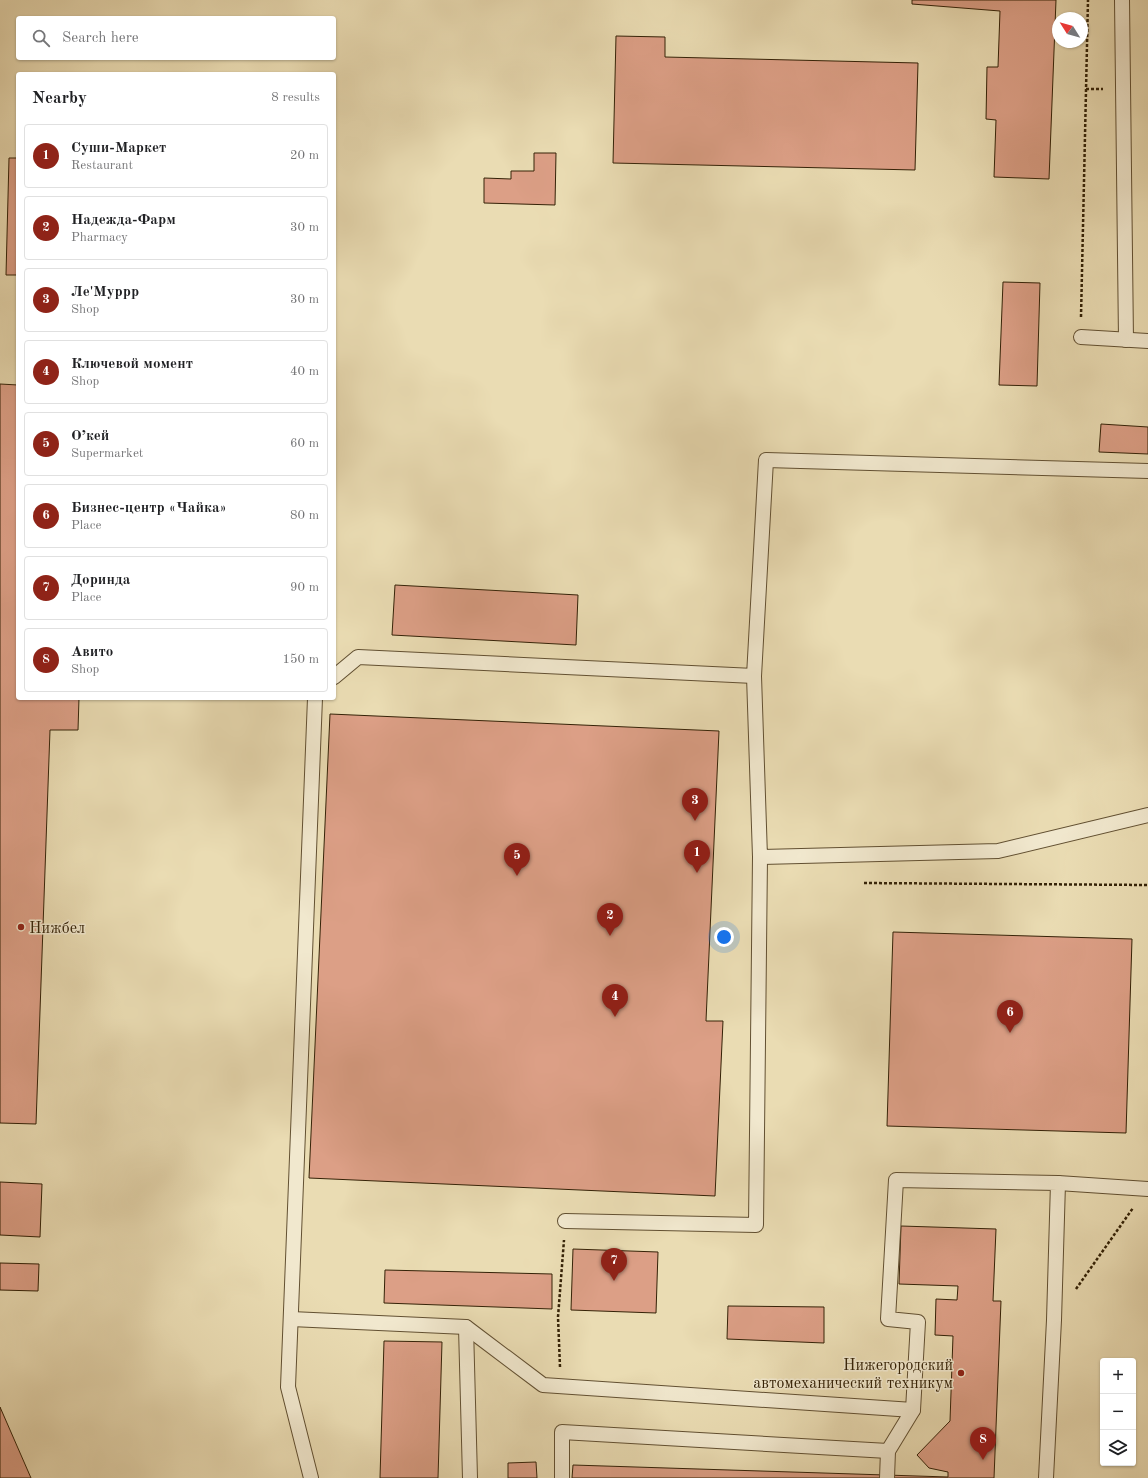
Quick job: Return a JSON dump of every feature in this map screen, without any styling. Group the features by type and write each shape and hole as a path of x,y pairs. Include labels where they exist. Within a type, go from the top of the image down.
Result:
{"lane":[{"path":"1122,0 1126,340"},
{"path":"1081,337 1148,341"},
{"path":"565,1221 756,1225 760,857 754,676 766,460 1148,471"},
{"path":"336,675 358,656 754,676"},
{"path":"311,1478 288,1387 315,700"},
{"path":"760,857 998,851 1148,815"},
{"path":"887,1478 888,1451 913,1410 918,1322 888,1319 896,1180 1058,1183 1147,1189"},
{"path":"1046,1478 1054,1320 1058,1183"},
{"path":"291,1319 466,1327 543,1385 913,1410"},
{"path":"466,1327 470,1478"},
{"path":"562,1478 562,1432 888,1451"}],"path":[{"path":"1081,337 1088,0"},
{"path":"864,883 1148,885"},
{"path":"1054,1320 1147,1189"},
{"path":"561,1386 558,1317 565,1221"}],"building":[{"path":"912,0 1056,0 1056,12 1052,12 1052,48 1054,48 1049,179 994,177 996,120 986,119 987,67 998,67 1000,11 912,4"},
{"path":"616,36 665,37 665,57 918,63 915,170 613,163"},
{"path":"534,153 556,153 555,205 484,203 484,178 511,179 511,171 534,171"},
{"path":"9,158 16,158 16,275 6,275"},
{"path":"1003,282 1040,283 1037,386 999,385"},
{"name":"Нижбел","path":"0,384 16,385 16,700 79,700 78,730 50,730 36,1124 0,1123"},
{"path":"1101,424 1148,427 1148,454 1099,452"},
{"path":"395,585 578,595 576,645 392,635"},
{"path":"330,714 719,731 706,1021 723,1021 715,1196 309,1178"},
{"path":"893,932 1132,939 1126,1133 887,1126"},
{"path":"0,1182 42,1184 40,1237 0,1235"},
{"path":"901,1226 996,1229 993,1301 1001,1301 994,1478 572,1478 573,1465 948,1477 948,1472 929,1468 917,1455 950,1421 953,1336 935,1335 936,1299 957,1300 958,1286 899,1284"},
{"path":"573,1249 658,1252 656,1313 571,1310"},
{"path":"0,1263 39,1264 38,1291 0,1290"},
{"path":"385,1270 552,1274 552,1309 384,1303"},
{"path":"728,1306 824,1307 824,1343 727,1339"},
{"path":"384,1341 442,1342 438,1478 380,1478"},
{"path":"0,1407 31,1478 0,1478"},
{"path":"536,1462 537,1478 508,1478 508,1463"}],"place":[{"name":"Ле'Муррр","path":"695,821"},
{"name":"Суши-Маркет","path":"697,873"},
{"name":"О’кей","path":"517,876"},
{"name":"Нижбел","path":"21,927"},
{"name":"Надежда-Фарм","path":"610,936"},
{"name":"Ключевой момент","path":"615,1017"},
{"name":"Бизнес-центр «Чайка»","path":"1010,1033"},
{"name":"Доринда","path":"614,1281"},
{"name":"Нижегородский автомеханический техникум","path":"961,1373"},
{"name":"Авито","path":"983,1460"}]}
